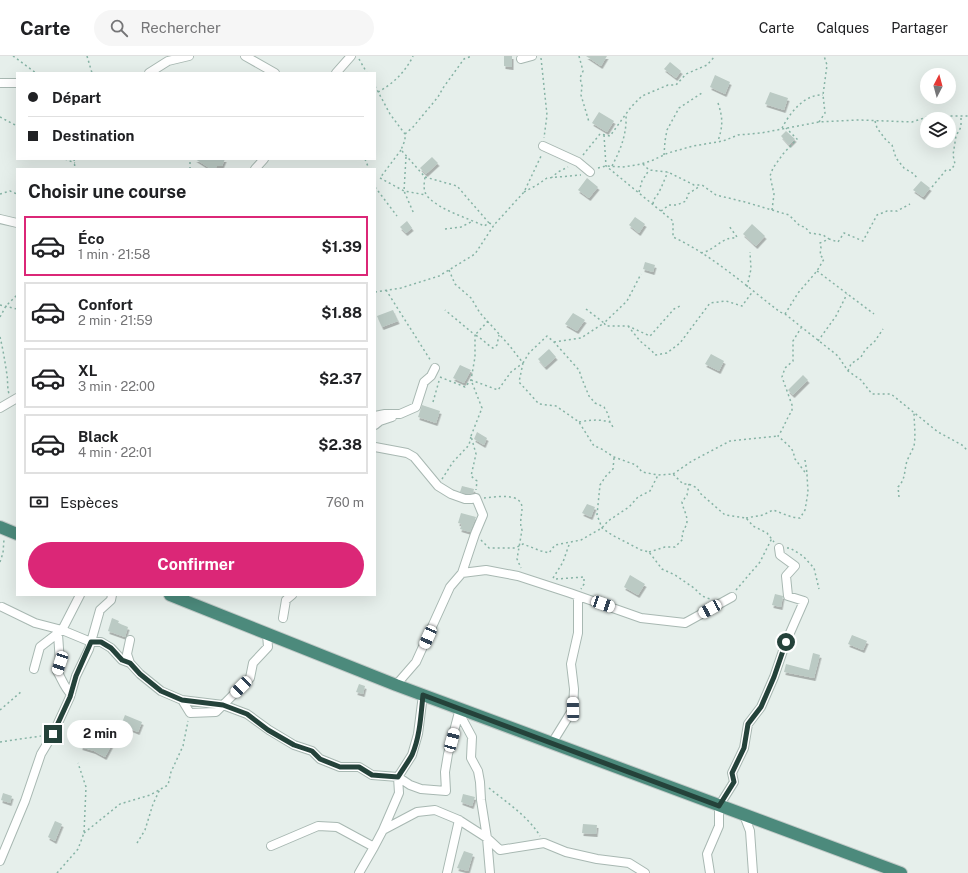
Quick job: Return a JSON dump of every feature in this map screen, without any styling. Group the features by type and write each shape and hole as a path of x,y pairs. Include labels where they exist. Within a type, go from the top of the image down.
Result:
{"highway":[{"path":"2,528 16,534"},
{"path":"172,596 423,695 454,709 552,743 901,873"}],"street":[{"path":"151,72 168,61 188,56"},
{"path":"245,56 273,72"},
{"path":"337,72 351,56"},
{"path":"521,59 532,56"},
{"path":"0,83 16,83"},
{"path":"543,146 578,162 590,172"},
{"path":"257,168 263,160"},
{"path":"0,219 16,223"},
{"path":"376,424 380,421 416,407 424,382 431,376 435,368"},
{"path":"0,408 14,400"},
{"path":"376,416 400,414"},
{"path":"376,446 407,453 414,457 438,486 451,494 465,499 476,498 483,515 462,573 450,587 416,662 396,685"},
{"path":"710,873 707,854 719,826 719,806 734,782 732,773 744,748 748,724 761,707 774,677 786,642 804,601 788,596 786,576 795,566 780,555 779,548"},
{"path":"462,573 486,570 523,578 640,618 685,623 732,597"},
{"path":"34,669 40,647 60,632 79,596"},
{"path":"0,861 25,801 41,754 53,734 71,694 76,676 91,642 100,610 111,600 112,596"},
{"path":"283,618 286,600 291,596"},
{"path":"552,743 573,709 574,689 571,664 578,633 578,596"},
{"path":"2,607 34,623 91,642 101,642 111,648 122,660 130,663"},
{"path":"60,632 60,663 57,671 62,678 65,688 71,694"},
{"path":"182,700 190,713 216,712 250,678 253,663 268,647 267,634"},
{"path":"50,639 60,663"},
{"path":"130,640 127,654 130,663 140,674 161,691 182,700 223,705 247,714 268,730 294,745 312,751 320,759 340,767 359,767 372,775 398,777 410,785 421,789 446,791 445,772 454,709"},
{"path":"359,873 383,830 399,793 398,777 412,755 418,734 423,695"},
{"path":"454,709 472,737 471,758 478,771 480,782 490,873"},
{"path":"383,830 417,812 435,810 459,820 487,838 500,850 544,843 566,852 629,863 645,873"},
{"path":"744,815 750,831 753,873"},
{"path":"446,873 459,820"},
{"path":"271,846 318,826 337,827 374,847"}],"path":[{"path":"13,56 35,72"},
{"path":"87,56 92,72"},
{"path":"357,56 366,72"},
{"path":"378,92 387,87 408,67 413,56"},
{"path":"405,134 413,127 438,97 464,59 472,56"},
{"path":"376,292 401,288 439,276 475,254 494,225 524,192 543,153 547,115 540,56"},
{"path":"579,56 583,71 580,78 582,86 581,95 589,122"},
{"path":"551,178 558,172 578,162 600,134 610,136 626,114 642,96 668,85 676,85 686,74 707,65 714,56"},
{"path":"819,122 825,113 823,95 827,65 824,56"},
{"path":"376,88 390,114 405,134 405,140 401,150 380,178 404,191 427,195"},
{"path":"664,155 667,130 680,108 702,93"},
{"path":"782,128 799,105 816,95 823,95"},
{"path":"718,103 723,117 718,141"},
{"path":"612,166 622,146 626,129 626,114"},
{"path":"524,192 547,178 588,174 592,169 606,166 622,167 643,164 664,155 693,146 738,135 761,133 819,122 860,120 912,122 930,116 968,116"},
{"path":"932,187 946,170 951,170 955,164 953,155 956,136 961,127 961,117"},
{"path":"0,118 16,126"},
{"path":"875,121 877,128 892,145 896,158 904,168 914,174 917,178"},
{"path":"772,210 774,194 770,176 773,168 783,154 797,139 786,128"},
{"path":"604,135 606,166 673,221 673,238 688,244 780,312 785,314 838,356 848,371 861,380 872,394 891,394 938,432 962,445 968,451"},
{"path":"401,150 425,177 457,186 489,222 494,225"},
{"path":"406,156 404,191 414,214"},
{"path":"67,160 74,164"},
{"path":"74,160 75,168"},
{"path":"643,164 649,170 668,172 694,185 702,185 716,195 788,215 800,226 805,227 810,233 823,235 838,242 844,233 863,241 877,215 887,211 897,211 910,204"},
{"path":"639,192 642,182 649,170"},
{"path":"652,204 654,198 660,192 662,183 668,172"},
{"path":"425,177 424,186 427,195 442,208 484,226 489,222"},
{"path":"661,211 669,205 677,205 686,201 688,194 702,185"},
{"path":"376,188 397,216"},
{"path":"0,194 10,191 16,194"},
{"path":"445,229 462,227 473,221"},
{"path":"701,253 708,252 713,247 727,239 737,237 729,226"},
{"path":"785,314 798,294 817,271 824,259 820,255 820,244 829,239"},
{"path":"747,287 752,269 750,252"},
{"path":"449,270 455,284 471,298 480,313 509,345 522,363 519,382 540,404 556,406 579,422 594,446 614,457 636,465 642,472 658,475 673,474 692,461 730,441 778,436 793,451 795,459 807,475"},
{"path":"817,271 874,314"},
{"path":"554,342 581,338 604,323 627,301 641,274"},
{"path":"386,290 440,377 465,388 471,380 475,357 475,335 488,321"},
{"path":"628,326 640,341 655,355 667,353 680,343 710,303 726,301 742,306 753,291"},
{"path":"818,341 836,316 847,294"},
{"path":"0,316 6,306 16,296"},
{"path":"0,305 16,309"},
{"path":"586,309 606,326 628,326 650,336 674,309 680,306"},
{"path":"445,310 475,335 483,339 488,346 493,348 498,346 499,335"},
{"path":"778,436 783,429 786,419 792,411 790,399 782,377 785,368 793,361 793,341 801,328"},
{"path":"848,371 851,364 861,357 883,329"},
{"path":"471,380 498,390 511,372 522,363 533,349 547,336 579,370 589,396 595,403 604,408 614,429"},
{"path":"0,337 8,379 7,388 14,400"},
{"path":"433,402 440,377"},
{"path":"438,486 453,462 468,445 482,408 471,380"},
{"path":"899,497 898,487 902,483 907,462 914,447 914,412"},
{"path":"579,422 594,419 610,422"},
{"path":"471,436 476,454 471,476 477,481 476,498 514,497 519,500 522,506 520,526 522,530 519,539 517,559 524,572 523,578"},
{"path":"614,457 613,469 600,485 597,515 602,528 641,550 649,552 675,547 683,539 682,536 687,521 682,502 687,495 689,484"},
{"path":"673,474 683,484 689,484 697,488 701,494 726,515 746,518 763,515 773,510 788,515 792,518 800,518 805,510 808,492 805,460"},
{"path":"475,534 489,548 515,548 523,544 541,551 549,552 555,544 581,540 602,528 608,521 629,507 638,497 650,491 658,475"},
{"path":"746,518 753,526 767,533 779,548 790,548 803,556 814,568 819,589"},
{"path":"0,562 3,553 2,528"},
{"path":"732,597 760,562 772,538"},
{"path":"548,586 563,562 570,542"},
{"path":"649,552 662,569 684,580 702,596 722,602"},
{"path":"548,586 557,578 584,576 584,584 578,596"},
{"path":"0,710 22,691"},
{"path":"84,832 120,804 150,795 168,785 183,746 190,713"},
{"path":"0,742 53,734"},
{"path":"57,873 78,849 84,832 86,787 78,763"},
{"path":"480,782 524,818 535,829 544,843"},
{"path":"137,843 145,830 153,804 160,789"}],"building":[{"path":"504,56 512,56 512,67 504,66"},
{"path":"586,56 607,56 601,66"},
{"path":"670,62 681,71 676,78 664,69"},
{"path":"715,75 730,82 725,94 710,87"},
{"path":"770,92 788,98 784,110 765,104"},
{"path":"599,112 614,121 607,132 592,123"},
{"path":"786,131 795,139 789,145 781,136"},
{"path":"432,157 438,163 426,174 420,168"},
{"path":"197,160 225,160 222,166 209,168"},
{"path":"587,178 598,187 589,198 578,190"},
{"path":"921,181 930,188 923,197 913,190"},
{"path":"635,217 645,224 639,233 629,225"},
{"path":"407,221 412,228 406,233 400,227"},
{"path":"752,224 765,236 756,246 743,234"},
{"path":"645,262 655,265 653,272 643,269"},
{"path":"393,310 398,321 382,327 377,316"},
{"path":"573,313 585,320 577,331 565,324"},
{"path":"549,349 556,357 545,367 538,359"},
{"path":"711,354 724,361 719,371 705,364"},
{"path":"460,365 471,370 464,383 453,378"},
{"path":"803,375 808,380 793,395 788,390"},
{"path":"422,405 440,411 436,423 418,417"},
{"path":"477,432 487,438 484,445 474,439"},
{"path":"462,486 474,489 473,493 466,494 460,492"},
{"path":"587,504 595,507 591,517 582,513"},
{"path":"461,513 476,517 470,532 460,529 462,524 458,523"},
{"path":"630,575 645,584 638,595 624,587"},
{"path":"775,594 783,596 781,607 772,605"},
{"path":"112,618 119,621 118,623 128,627 125,637 108,631"},
{"path":"852,635 867,641 863,650 848,644"},
{"path":"813,653 820,655 814,678 784,672 786,664 809,670"},
{"path":"359,684 365,686 363,694 356,692"},
{"path":"125,715 142,722 138,732 121,725"},
{"path":"85,734 112,744 105,757 94,751 81,747"},
{"path":"3,793 12,796 10,803 1,800"},
{"path":"463,794 475,797 472,806 461,802"},
{"path":"55,821 62,824 55,841 48,837"},
{"path":"583,824 597,825 596,834 582,833"},
{"path":"464,851 473,854 468,871 457,868"}],"route":[{"path":"53,734 70,697 76,676 91,642 101,642 111,648 122,660 130,663 140,674 161,691 182,700 223,705 247,714 261,723 268,730 294,745 312,751 320,759 340,767 359,767 372,775 398,777 412,755 418,734 423,695 719,806 734,782 732,773 744,748 748,724 761,707 774,677 786,642"}]}
